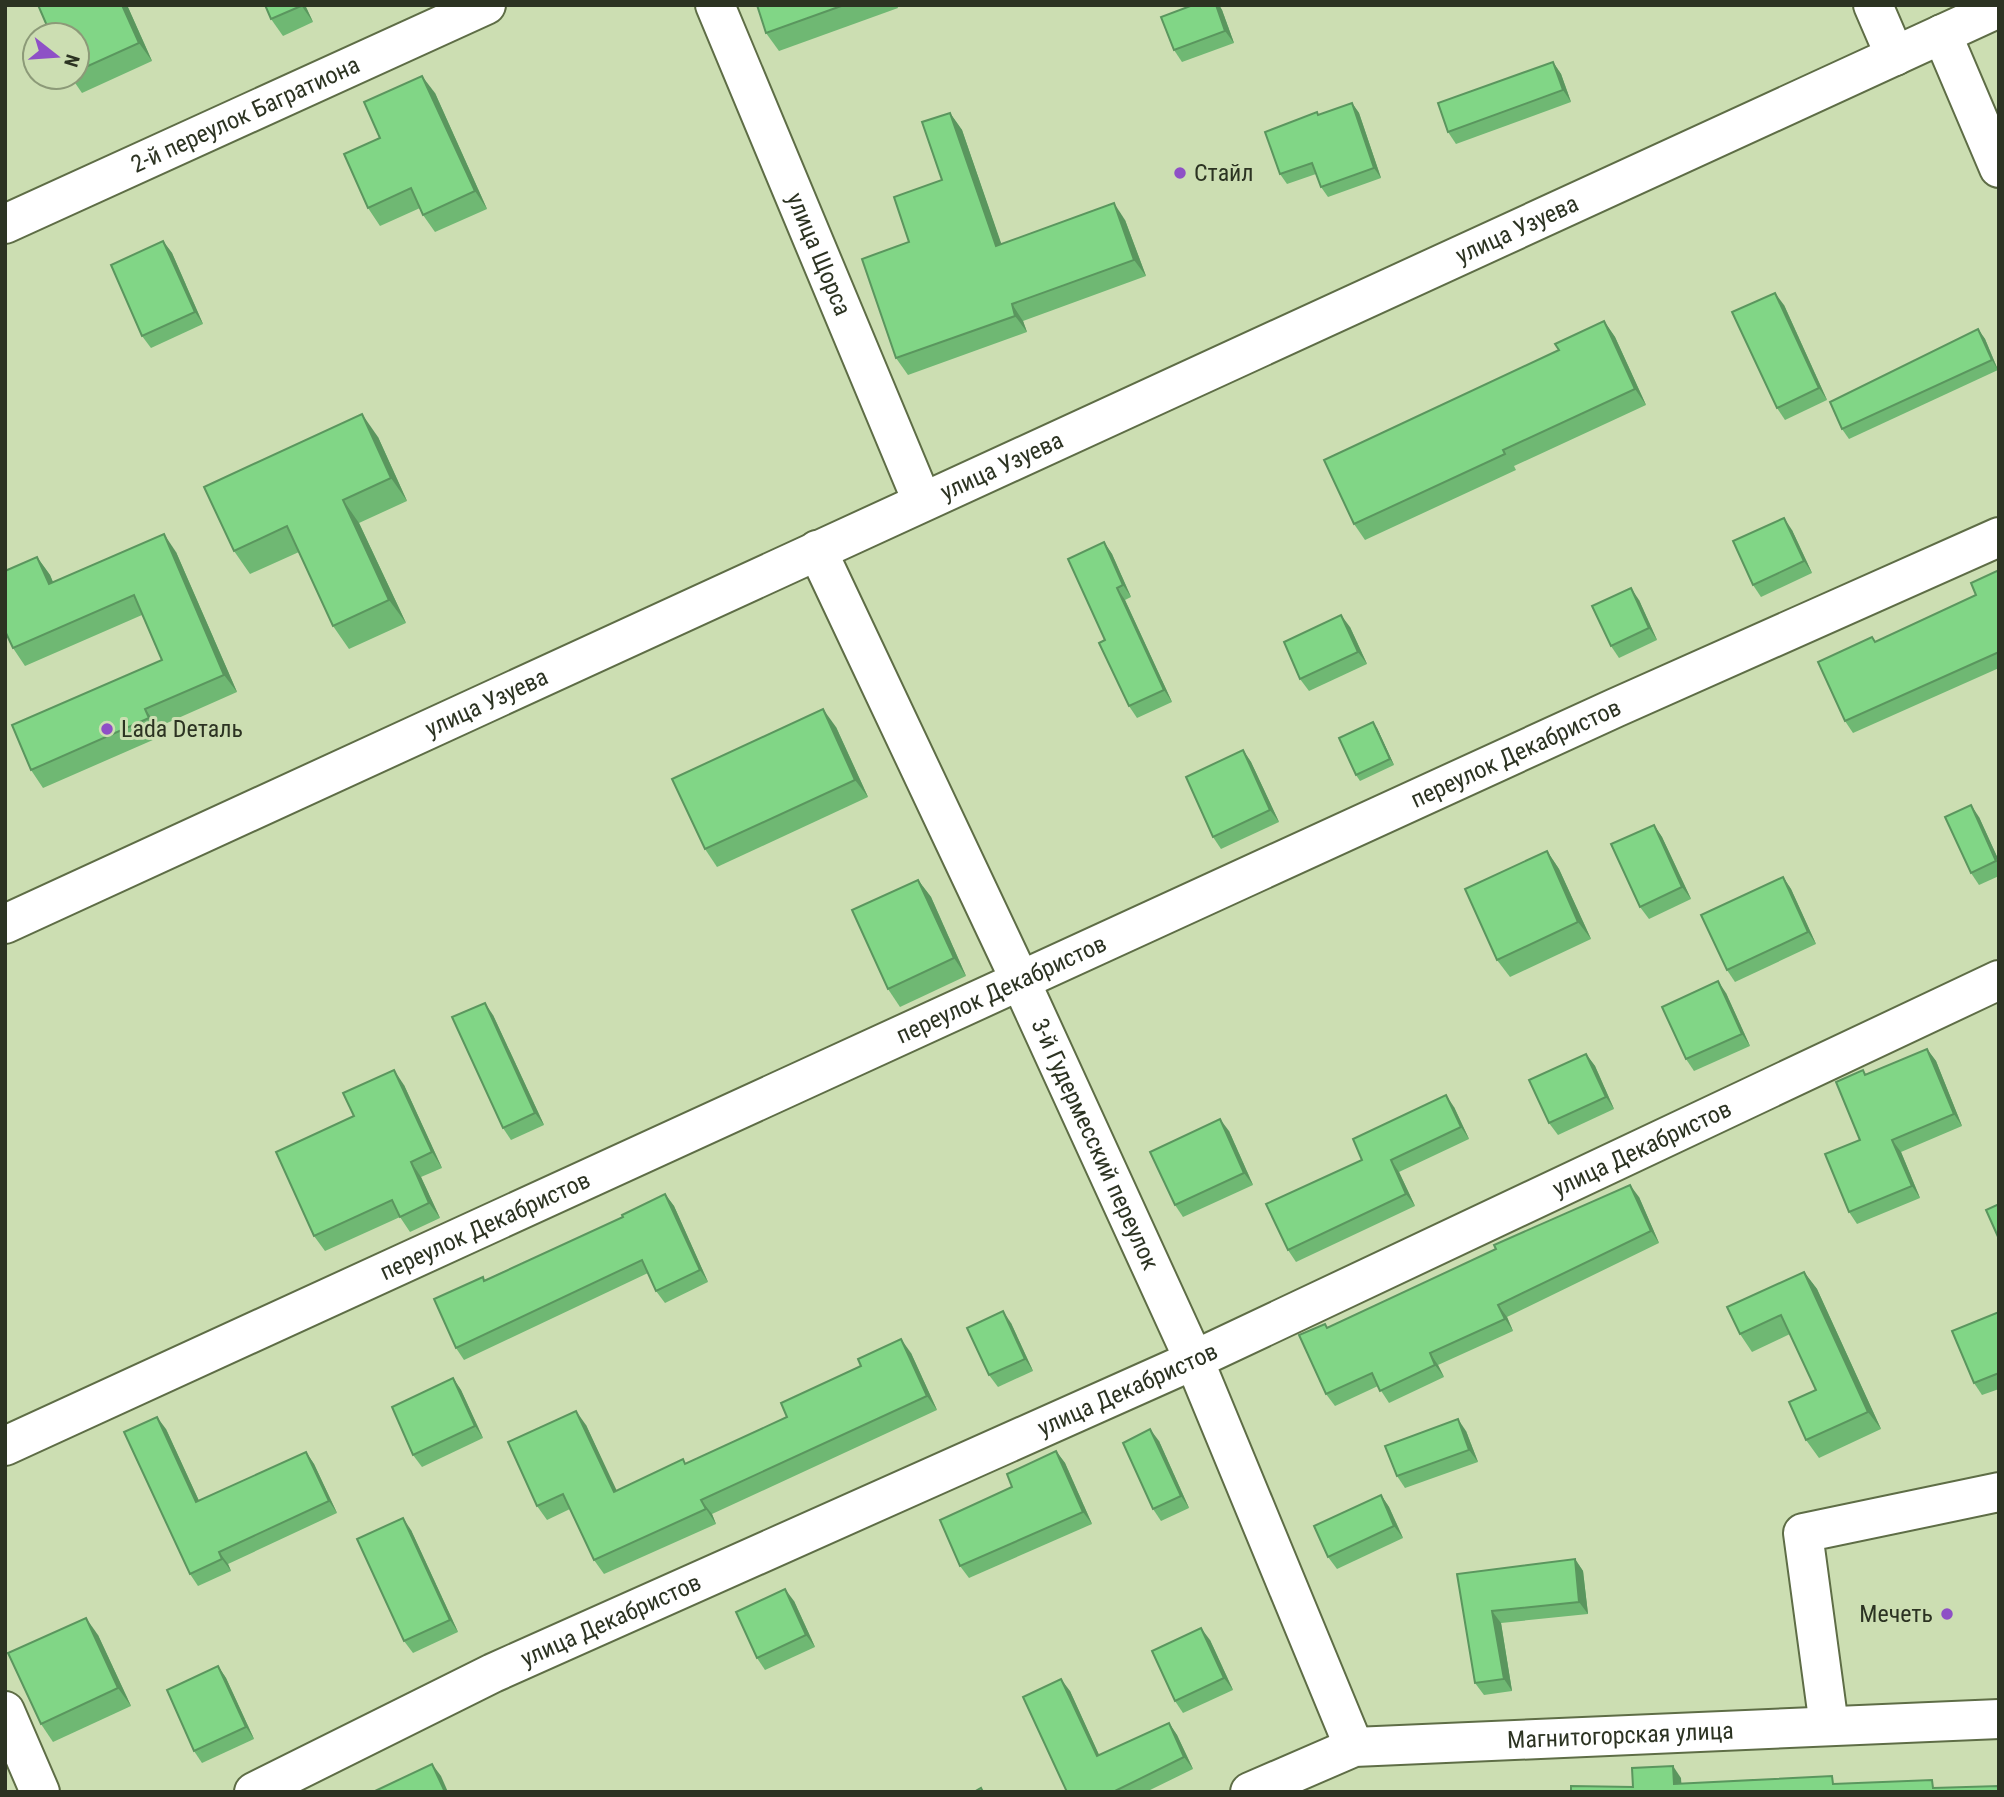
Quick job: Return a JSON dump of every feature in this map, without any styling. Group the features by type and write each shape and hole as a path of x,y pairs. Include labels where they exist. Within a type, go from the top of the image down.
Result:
{"street":[{"name":"2-й переулок Багратиона","path":"5,224 486,5"},
{"name":"улица Щорса","path":"715,5 922,501"},
{"path":"1873,5 1895,56"},
{"name":"улица Узуева","path":"5,924 1999,8"},
{"path":"1942,34 1999,168"},
{"name":"переулок Декабристов","path":"5,1446 1615,708 1999,537"},
{"name":"3-й Гудермесский переулок","path":"817,550 1020,980 1194,1360 1354,1747"},
{"name":"улица Декабристов","path":"254,1792 494,1673 1194,1360 1999,980"},
{"path":"1829,1726 1803,1533 1999,1492"},
{"path":"5,1711 40,1792"},
{"name":"Магнитогорская улица","path":"1250,1792 1354,1747 1999,1719"}],"building":[{"path":"38,5 122,5 139,43 91,65 91,21 45,21"},
{"path":"265,5 301,5 301,6 271,19"},
{"path":"757,5 844,5 766,33"},
{"path":"1193,5 1216,5 1225,31 1174,50 1161,17"},
{"path":"1553,62 1563,90 1448,132 1438,103"},
{"path":"422,76 475,191 423,215 411,188 368,208 344,154 380,138 364,102"},
{"path":"1352,103 1374,168 1321,187 1312,163 1280,174 1265,132 1317,112 1318,115"},
{"path":"950,113 996,246 1114,203 1134,260 1012,304 1015,316 896,358 862,259 909,242 894,197 942,180 922,122"},
{"path":"163,241 195,312 142,336 111,265"},
{"path":"1775,293 1819,388 1777,408 1732,312"},
{"path":"1604,321 1635,389 1503,450 1505,454 1354,524 1324,460 1559,350 1555,344"},
{"path":"1978,329 1992,360 1842,429 1830,402"},
{"path":"362,414 391,478 343,500 389,600 333,626 287,526 234,551 204,487"},
{"path":"1784,518 1804,561 1753,585 1733,541"},
{"path":"164,534 224,675 145,709 149,718 31,770 12,725 162,660 134,595 13,648 5,631 5,571 37,557 49,584"},
{"path":"1104,542 1123,585 1117,588 1164,690 1129,706 1099,643 1105,640 1068,559"},
{"path":"1999,570 1999,652 1845,721 1818,662 1872,637 1875,642 1976,595 1971,583"},
{"path":"1631,588 1649,628 1611,646 1592,606"},
{"path":"1341,615 1358,652 1300,679 1284,642"},
{"path":"823,709 855,780 705,849 672,779"},
{"path":"1373,722 1390,759 1356,775 1339,738"},
{"path":"1243,750 1270,810 1213,837 1186,777"},
{"path":"1971,805 1996,861 1971,873 1945,817"},
{"path":"1654,825 1682,887 1640,907 1611,844"},
{"path":"1547,851 1578,922 1497,960 1465,889"},
{"path":"1783,877 1808,932 1727,970 1701,915"},
{"path":"918,880 954,958 888,989 852,910"},
{"path":"1718,981 1742,1034 1686,1059 1662,1007"},
{"path":"485,1003 535,1113 503,1128 452,1017"},
{"path":"1927,1049 1954,1114 1892,1140 1912,1186 1849,1212 1825,1154 1860,1140 1836,1082 1863,1070 1865,1075"},
{"path":"1586,1054 1606,1097 1549,1123 1529,1080"},
{"path":"394,1070 432,1152 411,1162 429,1203 400,1217 392,1200 314,1236 276,1152 354,1116 343,1093"},
{"path":"1446,1095 1461,1127 1391,1160 1406,1194 1288,1250 1266,1204 1362,1160 1353,1139"},
{"path":"1220,1119 1244,1173 1175,1205 1150,1152"},
{"path":"1630,1185 1651,1231 1498,1305 1505,1319 1430,1353 1435,1365 1380,1391 1372,1373 1326,1394 1299,1335 1325,1324 1327,1328 1496,1249 1494,1245"},
{"path":"665,1194 700,1270 656,1291 642,1260 456,1348 434,1299 483,1277 484,1281 623,1217 622,1215"},
{"path":"1999,1204 1999,1239 1986,1210"},
{"path":"1804,1272 1868,1412 1806,1440 1789,1402 1816,1390 1781,1315 1740,1334 1727,1307"},
{"path":"1003,1311 1025,1359 989,1375 967,1328"},
{"path":"1999,1312 1999,1373 1974,1383 1952,1331"},
{"path":"901,1339 927,1396 701,1500 706,1509 594,1560 563,1494 537,1506 508,1442 576,1411 614,1492 683,1459 685,1464 787,1417 781,1403 861,1366 858,1359"},
{"path":"453,1378 475,1426 413,1455 392,1407"},
{"path":"157,1417 196,1502 306,1452 329,1501 219,1552 222,1559 190,1574 124,1432"},
{"path":"1458,1419 1469,1450 1397,1476 1385,1446"},
{"path":"1150,1429 1181,1496 1153,1509 1123,1443"},
{"path":"1056,1451 1083,1512 960,1566 940,1520 1012,1487 1007,1474"},
{"path":"1381,1495 1394,1526 1328,1557 1314,1526"},
{"path":"403,1518 450,1620 404,1641 357,1539"},
{"path":"1575,1559 1579,1602 1492,1611 1504,1679 1475,1683 1457,1574"},
{"path":"785,1589 806,1635 757,1658 736,1612"},
{"path":"86,1618 118,1688 41,1724 8,1653"},
{"path":"1201,1628 1224,1678 1175,1701 1152,1651"},
{"path":"218,1666 246,1727 194,1751 167,1690"},
{"path":"1061,1679 1097,1756 1169,1723 1184,1757 1113,1792 1067,1792 1023,1697"},
{"path":"432,1764 445,1792 373,1792"},
{"path":"1673,1766 1674,1784 1832,1776 1833,1784 1932,1780 1933,1788 1999,1786 1999,1792 1571,1792 1571,1786 1633,1787 1632,1768"}],"place":[{"name":"Стайл","path":"1180,173"},
{"name":"Lada Dеталь","path":"107,729"},
{"name":"Мечеть","path":"1947,1614"}]}
